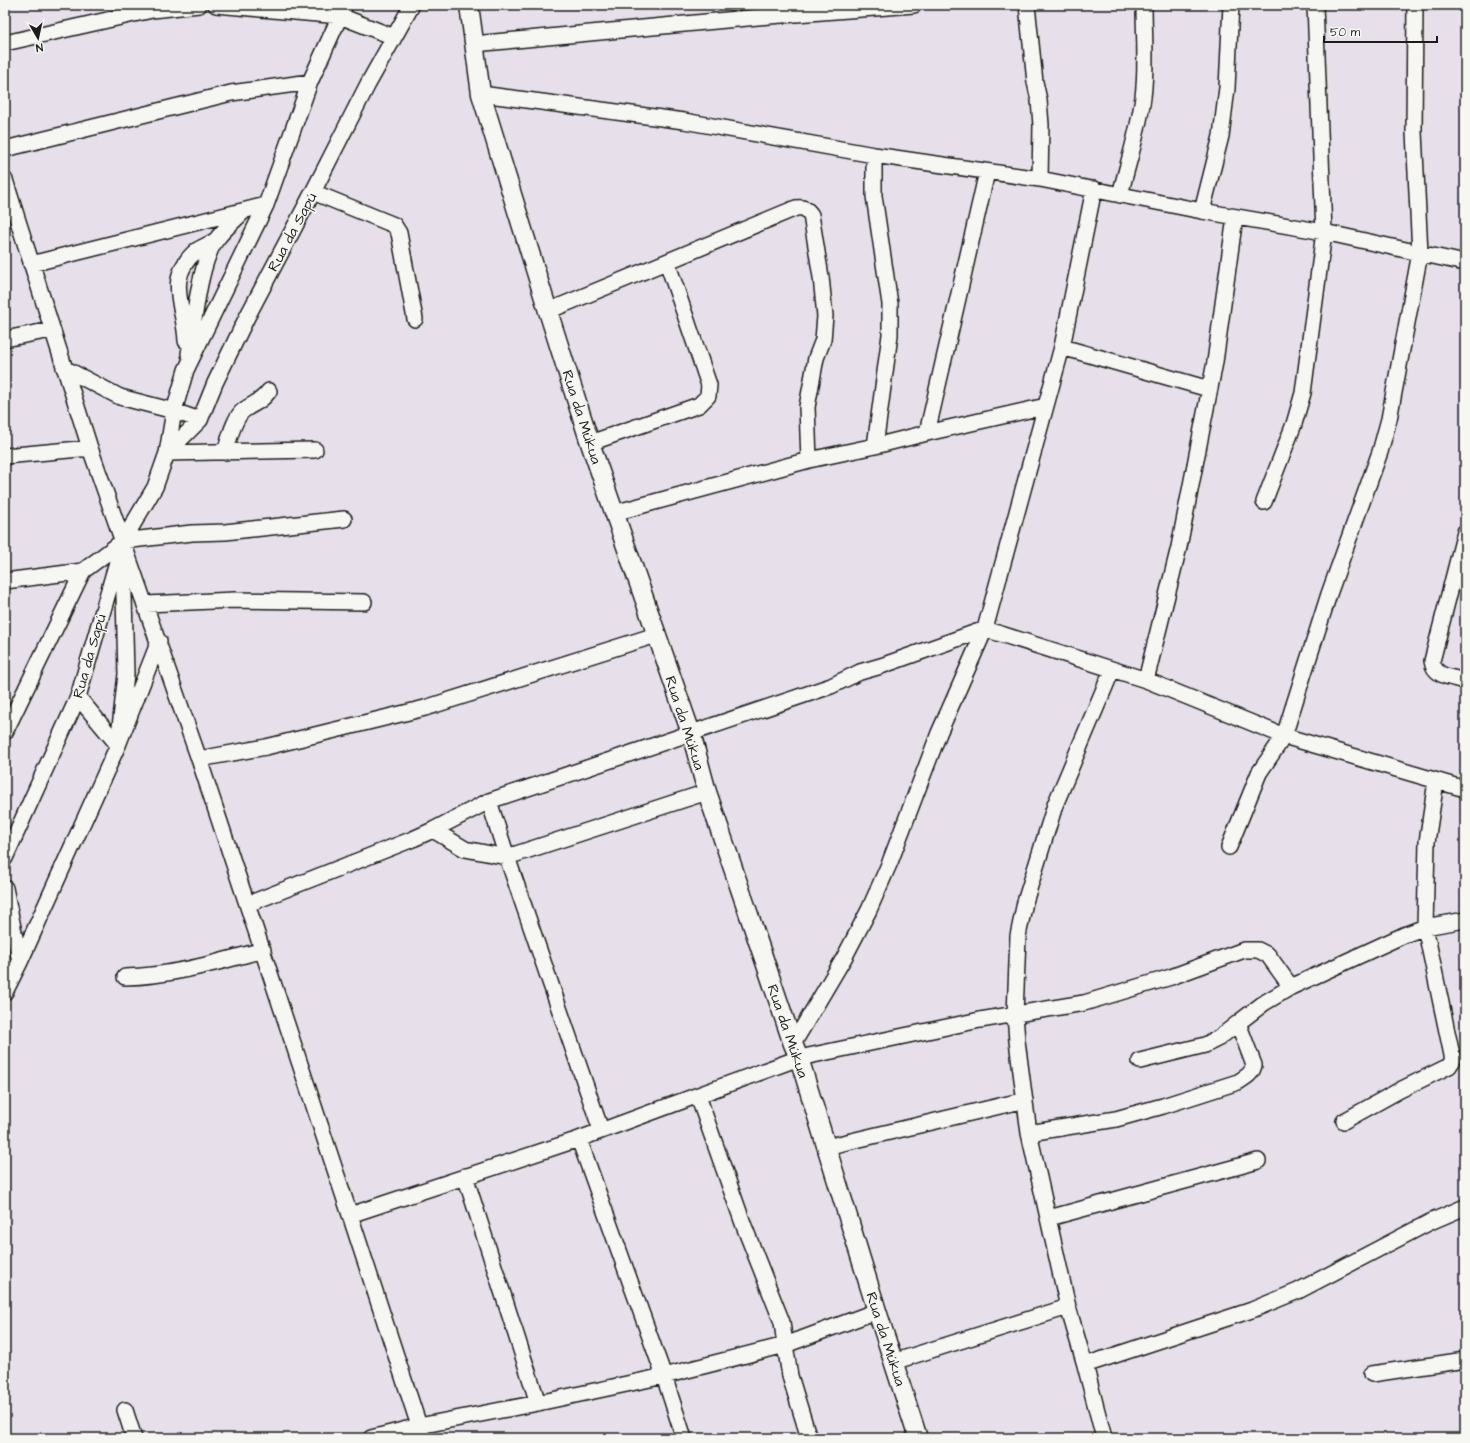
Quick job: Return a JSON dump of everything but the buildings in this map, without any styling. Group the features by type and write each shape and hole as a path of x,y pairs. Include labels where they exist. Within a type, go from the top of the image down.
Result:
{"street":[{"path":"5,43 152,7 198,5"},
{"path":"216,5 342,10 394,37"},
{"name":"Rua da Sapú","path":"167,453 200,420 215,383 247,317 368,84 412,5"},
{"name":"Rua da Múkua","path":"469,5 481,94 548,311 590,443 691,733 707,792 796,1051 877,1312 918,1438"},
{"path":"474,44 769,16 914,5"},
{"path":"1027,5 1041,125 1040,179"},
{"path":"1120,195 1138,126 1143,96 1144,5"},
{"path":"1202,211 1220,136 1227,88 1231,5"},
{"path":"1264,502 1294,424 1303,393 1324,232 1315,5"},
{"path":"1229,847 1259,773 1284,736 1329,594 1380,452 1395,390 1420,253 1414,132 1415,5"},
{"name":"Rua da Sapú","path":"5,858 78,697 123,541 155,487 167,453 174,411 186,370 266,205 310,82 342,10"},
{"path":"5,149 231,92 310,82"},
{"path":"481,94 684,121 874,155 1040,179 1202,211 1324,232 1465,263"},
{"path":"874,155 874,196 890,304 890,335 875,446"},
{"path":"927,433 987,172"},
{"path":"5,180 9,205 31,264 90,448 146,604 248,904 421,1432"},
{"path":"796,1051 869,910 890,862 939,733 985,629 1062,347 1094,189"},
{"path":"313,192 394,225 400,233 415,319"},
{"path":"31,264 266,205"},
{"path":"548,311 796,208 802,207 808,210 811,215 821,277 824,316 823,340 816,358 807,407 809,460"},
{"path":"186,370 202,272 216,240 244,210"},
{"path":"1146,680 1180,547 1215,362 1235,217"},
{"path":"186,370 186,332 178,294 178,279 182,268 197,251 216,240"},
{"path":"590,443 699,405 708,396 709,385 667,262"},
{"path":"5,339 51,330"},
{"path":"1062,347 1209,390"},
{"path":"64,368 120,397 174,411 200,420"},
{"path":"225,452 237,418 244,410 262,400 269,391"},
{"path":"614,513 809,460 1046,406"},
{"path":"5,456 90,448"},
{"path":"167,453 315,450"},
{"path":"5,732 83,571 123,541 192,532 225,532 344,519"},
{"path":"1465,532 1432,661 1433,667 1436,671 1441,674 1465,681"},
{"path":"118,745 126,674 123,541"},
{"path":"5,581 83,571"},
{"path":"146,604 235,600 364,602"},
{"path":"248,904 433,830 489,801 831,686 860,672 985,629 1146,680 1284,736 1465,789"},
{"path":"199,759 266,747 425,708 656,635"},
{"path":"5,992 118,745 159,642"},
{"path":"1104,1438 1068,1307 1029,1133 1015,1015 1018,936 1025,902 1055,805 1112,670"},
{"path":"78,697 118,745"},
{"path":"1344,1121 1400,1090 1449,1066 1453,1060 1424,927 1427,842 1436,781"},
{"path":"433,830 465,849 507,857 707,792"},
{"path":"489,801 602,1130"},
{"path":"5,888 20,962"},
{"path":"1140,1061 1205,1045 1219,1038 1264,1003 1291,987 1424,927 1465,920"},
{"path":"125,977 143,976 193,968 263,950"},
{"path":"350,1215 579,1139 698,1096 796,1051 1084,1003 1171,977 1244,950 1258,950 1268,955 1291,987"},
{"path":"1029,1133 1116,1118 1162,1106 1238,1082 1253,1070 1254,1065 1238,1023"},
{"path":"698,1096 744,1226 782,1322 790,1376 809,1438"},
{"path":"826,1147 1025,1100"},
{"path":"579,1139 664,1376 684,1438"},
{"path":"1049,1218 1258,1161"},
{"path":"466,1176 538,1403"},
{"path":"1085,1365 1278,1300 1430,1222 1465,1207"},
{"path":"893,1362 1068,1307"},
{"path":"371,1438 421,1432 538,1403 664,1376 785,1345 877,1312"},
{"path":"1372,1374 1465,1360"},
{"path":"125,1410 134,1438"}]}
